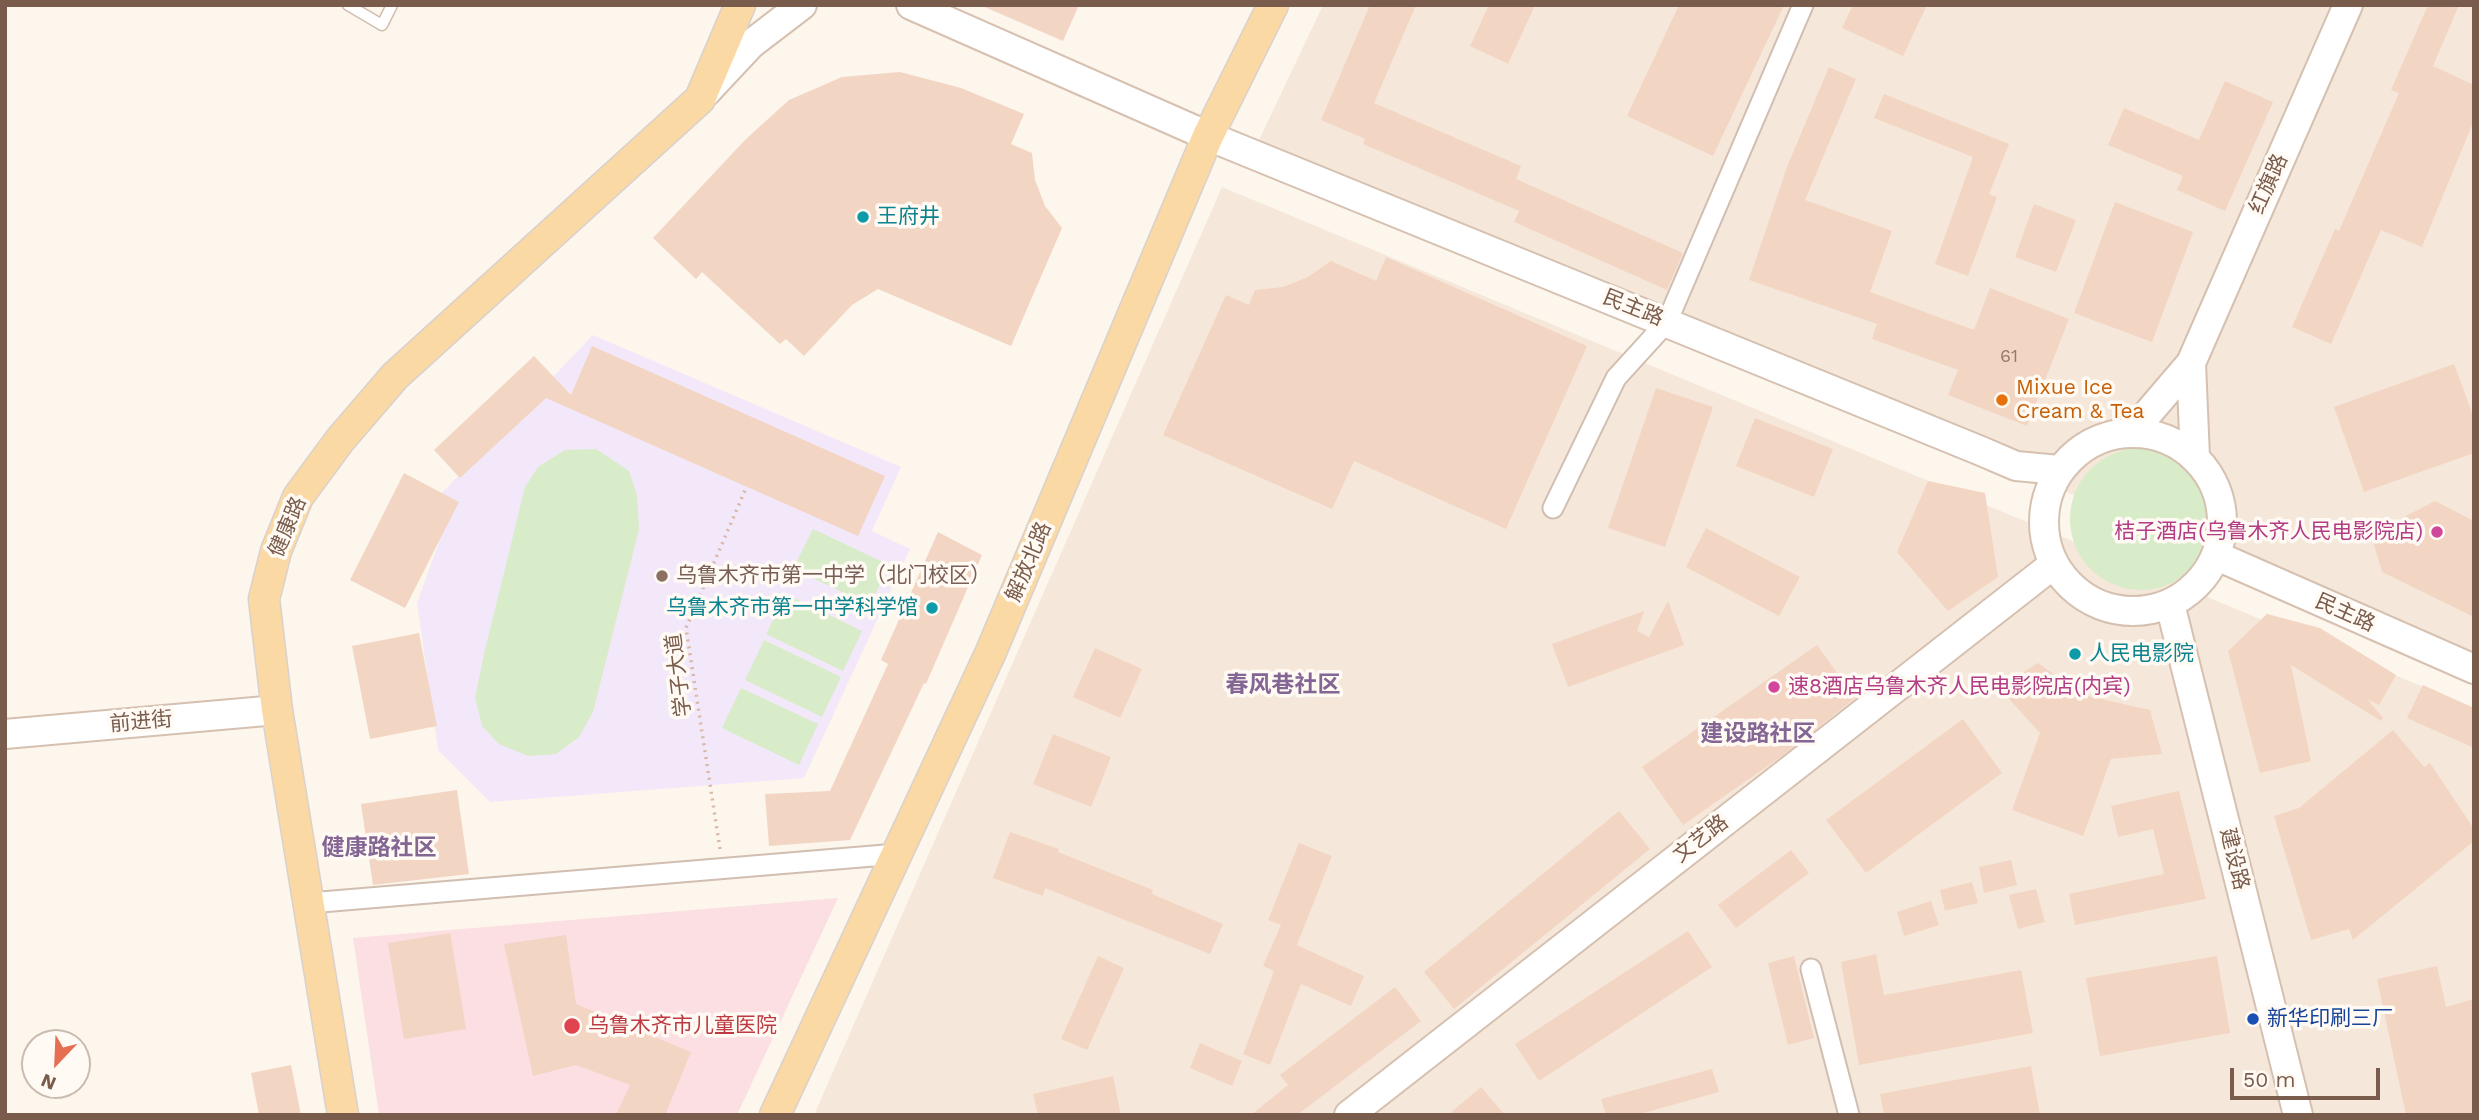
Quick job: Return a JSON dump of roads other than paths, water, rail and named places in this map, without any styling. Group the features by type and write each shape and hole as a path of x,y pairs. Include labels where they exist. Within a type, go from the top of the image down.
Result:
{"main road":[{"path":"700,99 740,5"},
{"name":"解放北路","path":"775,1115 990,654 1208,136 1273,5"},
{"name":"健康路","path":"343,1115 276,704 264,599 276,551 299,497 340,440 395,376 684,117 700,99"}],"street":[{"path":"700,99 751,44 802,5"},
{"name":"民主路","path":"911,5 1208,136 2016,466 2059,470"},
{"path":"1553,508 1616,378 1667,322 1803,5"},
{"name":"红旗路","path":"2191,363 2348,5"},
{"path":"2132,432 2191,363"},
{"path":"2191,363 2195,457"},
{"path":"2132,432 2155,434 2176,443 2195,457 2212,477 2221,503 2223,530 2217,556 2206,576 2190,592 2170,604 2144,611 2117,610 2092,601 2070,585 2054,564 2045,541 2043,516 2048,492 2059,470 2079,450 2104,436 2132,432"},
{"name":"民主路","path":"2217,556 2474,670"},
{"name":"文艺路","path":"1349,1115 2054,564"},
{"name":"建设路","path":"2170,604 2298,1115"},
{"name":"前进街","path":"5,722 276,704"},
{"name":"前进街","path":"5,734 276,704"},
{"path":"309,903 897,854"},
{"path":"1811,969 1849,1115"}],"lane":[{"path":"348,5 382,25 392,5"}],"place":[{"name":"王府井","path":"863,217"},
{"name":"Mixue Ice Cream & Tea","path":"2002,400"},
{"name":"桔子酒店(乌鲁木齐人民电影院店)","path":"2437,532"},
{"name":"乌鲁木齐市第一中学（北门校区）","path":"662,576"},
{"name":"乌鲁木齐市第一中学科学馆","path":"932,608"},
{"name":"人民电影院","path":"2075,654"},
{"name":"速8酒店乌鲁木齐人民电影院店(内宾)","path":"1774,687"},
{"name":"新华印刷三厂","path":"2253,1019"},
{"name":"乌鲁木齐市儿童医院","path":"572,1026"}],"district":[{"name":"春风巷社区","path":"1283,685"},
{"name":"建设路社区","path":"1758,734"},
{"name":"健康路社区","path":"379,848"}]}
